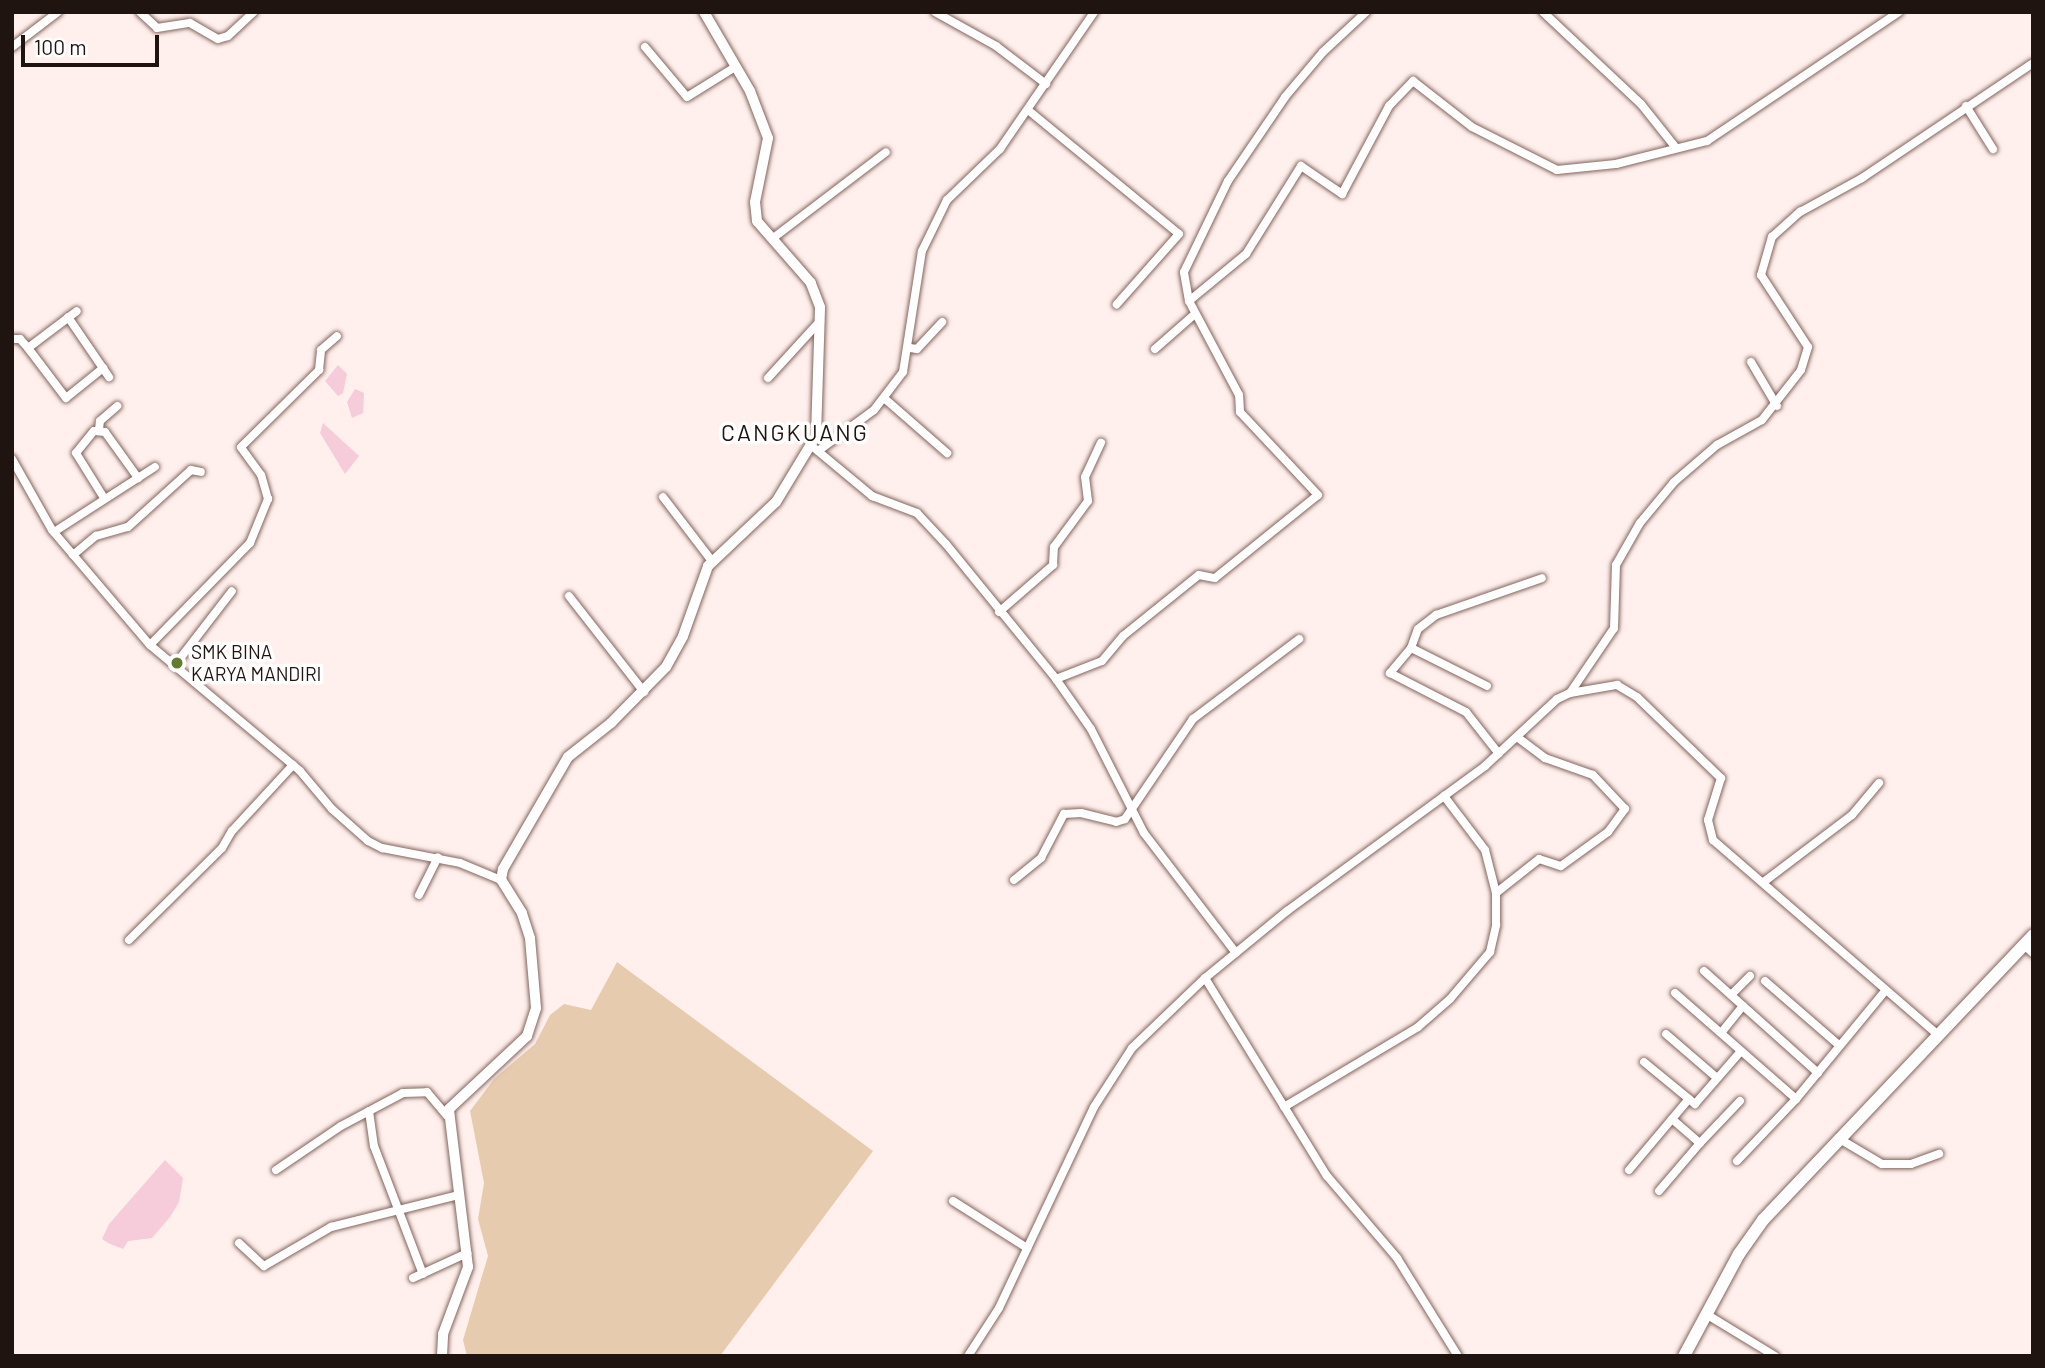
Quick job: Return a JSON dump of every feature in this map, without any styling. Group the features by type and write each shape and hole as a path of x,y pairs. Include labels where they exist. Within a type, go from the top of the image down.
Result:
{"main road":[{"path":"1684,1356 1754,1232 1838,1138 1937,1034 2030,944"}],"street":[{"path":"12,47 58,12"},
{"path":"140,12 157,28 190,23 218,39 228,36 254,12"},
{"path":"704,12 750,91 768,138 755,211 772,239 811,283 822,319 816,449"},
{"path":"935,12 996,46 1046,84"},
{"path":"501,880 512,846 568,757 644,692 683,636 712,561 776,502 816,449 884,398 903,372 910,348 922,251 947,200 1000,149 1094,12"},
{"path":"1056,679 1102,661 1123,636 1199,575 1215,578 1318,495 1244,418 1239,395 1189,301 1184,272 1227,181 1285,97 1323,52 1366,12"},
{"path":"1543,12 1641,104 1676,148"},
{"path":"1189,301 1246,254 1301,166 1342,194 1390,106 1413,81 1472,127 1557,170 1616,164 1707,141 1761,109 1899,12"},
{"path":"645,47 687,97 734,66"},
{"path":"1570,693 1614,628 1616,565 1640,523 1674,482 1717,444 1748,430 1777,406 1801,370 1808,347 1760,275 1772,237 1800,212 1862,178 2033,62"},
{"path":"1966,106 1993,149"},
{"path":"1028,110 1179,234 1117,304"},
{"path":"772,239 886,152"},
{"path":"28,348 76,311"},
{"path":"1155,349 1195,314"},
{"path":"68,317 109,377"},
{"path":"768,378 822,319"},
{"path":"910,348 917,349 942,322"},
{"path":"150,645 250,542 268,499 261,475 241,447 315,375 322,365 321,350 337,336"},
{"path":"12,339 20,339 66,398 103,368"},
{"path":"1751,362 1777,406"},
{"path":"884,398 947,453"},
{"path":"117,406 100,421 99,429 138,478"},
{"path":"99,429 88,436 76,453 104,498"},
{"path":"999,612 1054,565 1054,547 1088,501 1085,477 1101,443"},
{"path":"816,449 872,496 917,513 1056,679 1091,729 1172,874 1236,953"},
{"path":"12,459 54,532 150,645 293,765 332,809 373,845 438,857 501,880 530,938 536,992 533,1024 516,1048 453,1102 447,1116 467,1253 463,1285 443,1334 442,1356"},
{"path":"54,532 155,467"},
{"path":"73,555 96,536 128,527 191,470 201,472"},
{"path":"663,497 712,561"},
{"path":"1499,754 1466,712 1391,676 1391,668 1411,648 1418,629 1442,611 1542,578"},
{"path":"175,665 232,591"},
{"path":"569,596 644,692"},
{"path":"1014,880 1041,858 1064,814 1081,813 1116,822 1134,809 1193,719 1299,639"},
{"path":"1411,648 1488,686"},
{"path":"968,1356 999,1308 1044,1206 1111,1075 1132,1048 1205,978 1352,859 1444,796 1499,754 1556,699 1570,693 1621,687 1719,774 1722,784 1708,820 1709,834 1724,851 1765,881 1937,1034"},
{"path":"1496,893 1539,859 1561,866 1608,832 1625,809 1593,775 1545,758 1517,737"},
{"path":"129,940 222,848 232,831 293,765"},
{"path":"1765,881 1852,815 1879,783"},
{"path":"1284,1107 1384,1051 1450,999 1490,952 1496,925 1496,893 1485,849 1444,796"},
{"path":"419,895 438,857"},
{"path":"1704,971 1818,1073"},
{"path":"1731,995 1750,976"},
{"path":"1205,978 1327,1176 1397,1258 1458,1356"},
{"path":"1765,981 1839,1045"},
{"path":"1737,1161 1796,1099 1886,990"},
{"path":"1675,993 1796,1099"},
{"path":"1721,1033 1743,1006"},
{"path":"1666,1034 1717,1078"},
{"path":"1644,1062 1695,1104 1741,1051"},
{"path":"276,1170 369,1111 403,1093 422,1090 447,1116"},
{"path":"1629,1170 1689,1099"},
{"path":"1659,1191 1740,1101"},
{"path":"369,1111 374,1146 423,1274"},
{"path":"1672,1119 1700,1143"},
{"path":"1838,1138 1882,1164 1911,1164 1939,1154"},
{"path":"239,1243 264,1266 318,1232 457,1195"},
{"path":"953,1201 1027,1248"},
{"path":"413,1278 467,1253"},
{"path":"1706,1314 1775,1356"}],"shaded area":[{"path":"338,365 347,374 343,393 338,396 325,381"},
{"path":"355,389 364,393 363,413 352,418 347,402"},
{"path":"323,423 359,456 345,474 320,433"},
{"path":"617,962 873,1151 720,1356 467,1356 463,1340 488,1256 478,1219 484,1183 470,1111 494,1079 535,1044 550,1015 564,1004 591,1010"},
{"path":"165,1160 183,1178 179,1202 170,1217 152,1238 128,1241 123,1249 102,1239 109,1224"}],"place":[{"name":"SMK BINA KARYA MANDIRI","path":"177,663"}],"district":[{"name":"CANGKUANG","path":"795,432"}]}
